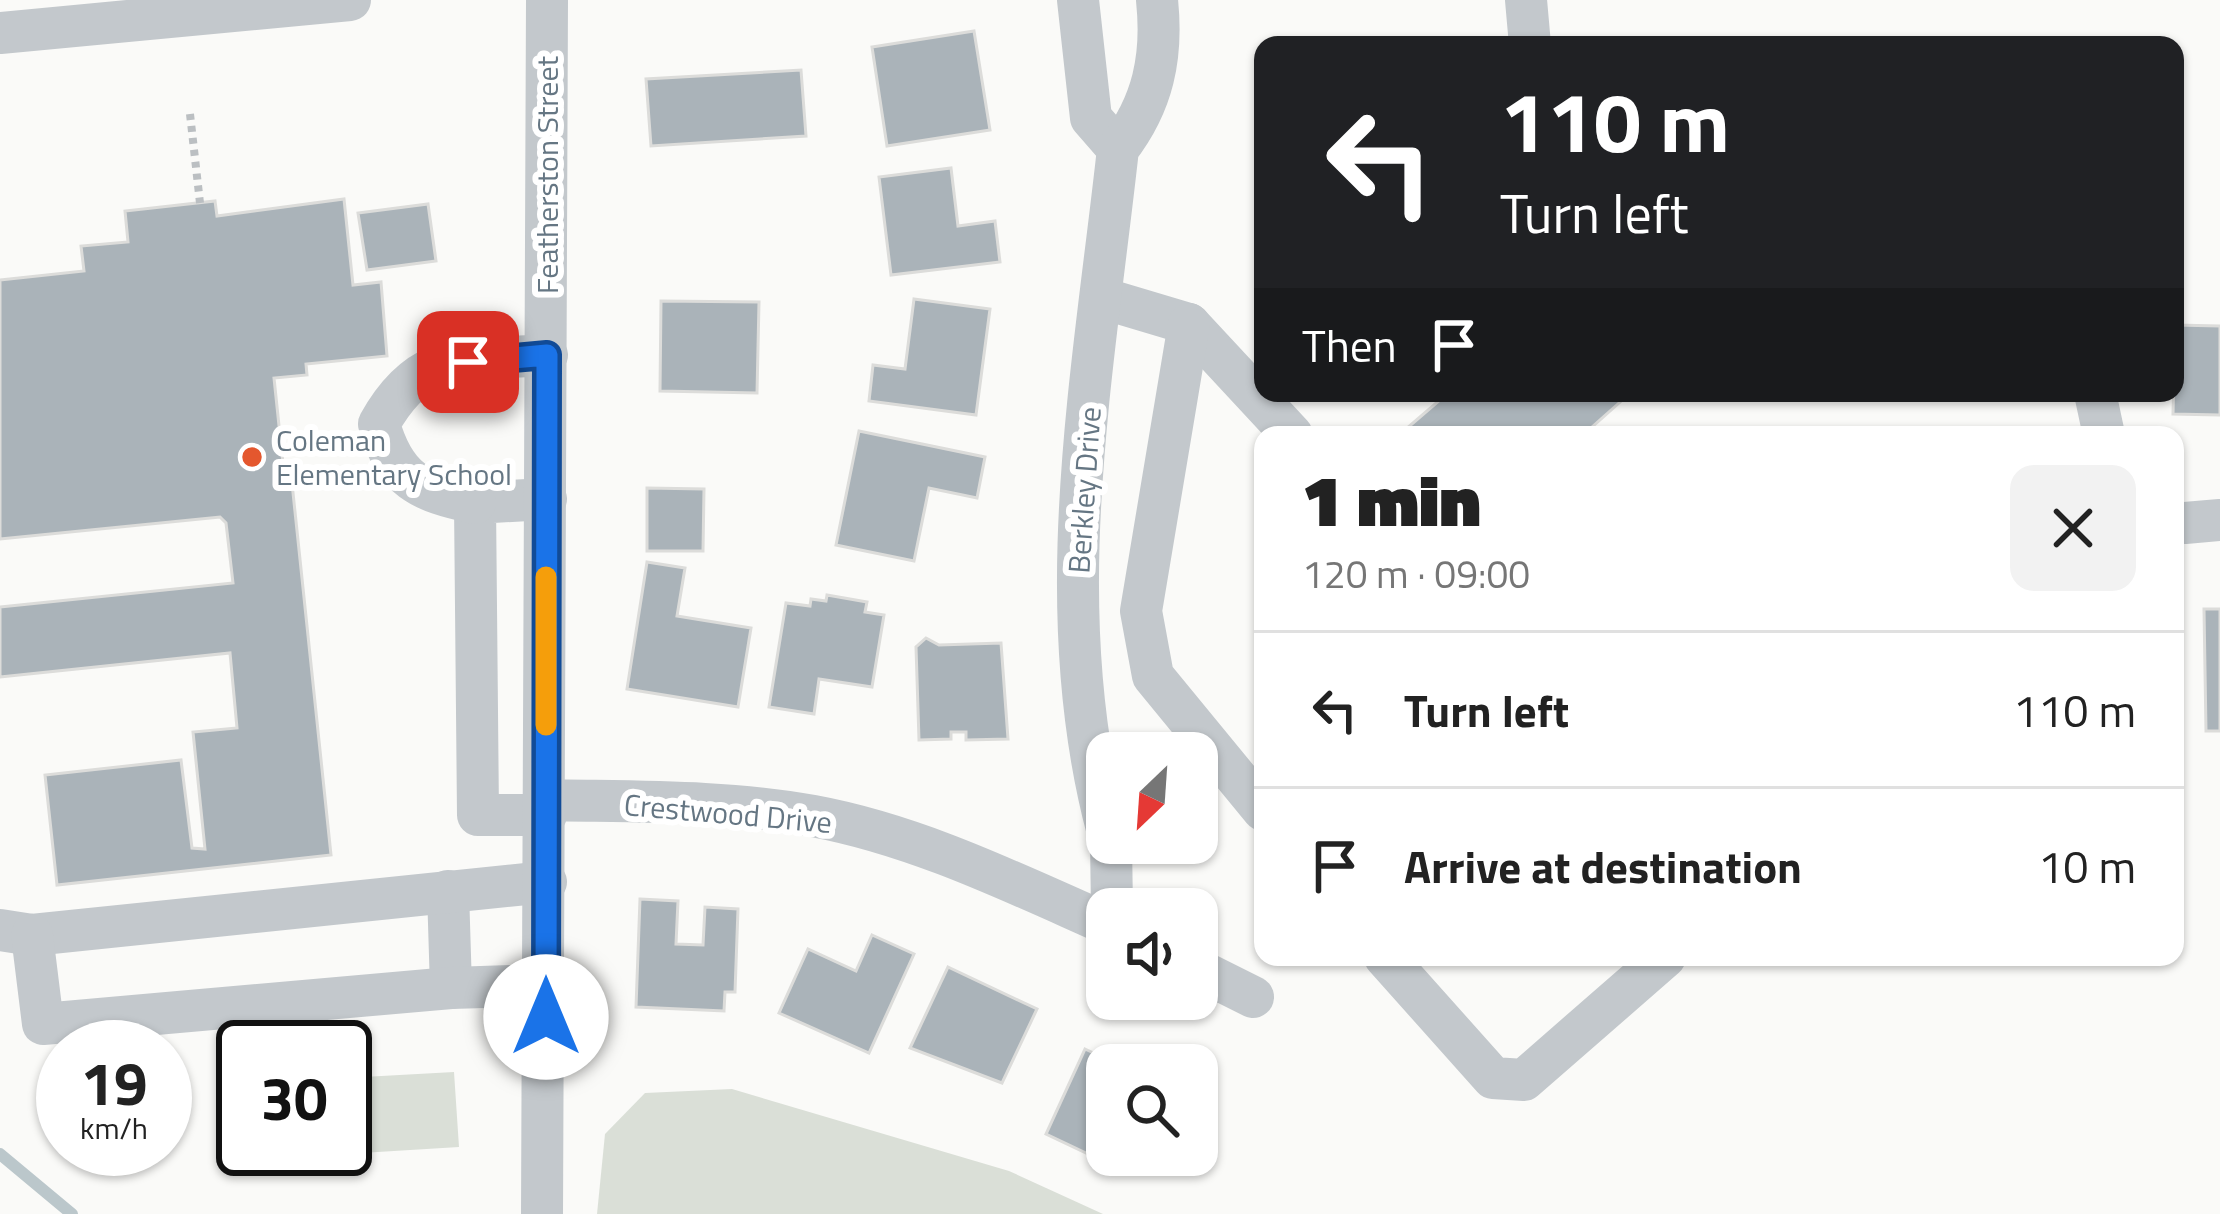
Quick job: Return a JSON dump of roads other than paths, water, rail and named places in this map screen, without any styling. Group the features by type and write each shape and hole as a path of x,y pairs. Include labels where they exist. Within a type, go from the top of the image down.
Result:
{"street":[{"path":"10,22 350,0"},
{"name":"Featherston Street","path":"542,1214 548,0"},
{"path":"1078,0 1091,118 1118,149"},
{"name":"Berkley Drive","path":"1089,732 1077,671 1079,506 1118,149 1143,117 1156,71 1157,0"},
{"path":"1526,0 1529,36"},
{"path":"1102,298 1189,324 1254,394"},
{"path":"1189,324 1141,611 1153,676 1254,799"},
{"path":"546,499 475,503 432,494 390,460 379,424 395,394 430,365 547,355"},
{"path":"1261,402 1284,426"},
{"name":"Crestwood Drive","path":"475,503 478,814 546,808 728,807 812,816 890,835 1086,914"},
{"path":"545,985 451,988 43,1024 16,932 546,882"},
{"path":"448,891 451,988"},
{"path":"1393,966 1493,1078 1525,1080 1655,966"},
{"path":"1218,980 1253,998"}],"waterway":[{"path":"0,1154 72,1214"}],"place":[{"name":"Coleman Elementary School","path":"252,457"}]}
